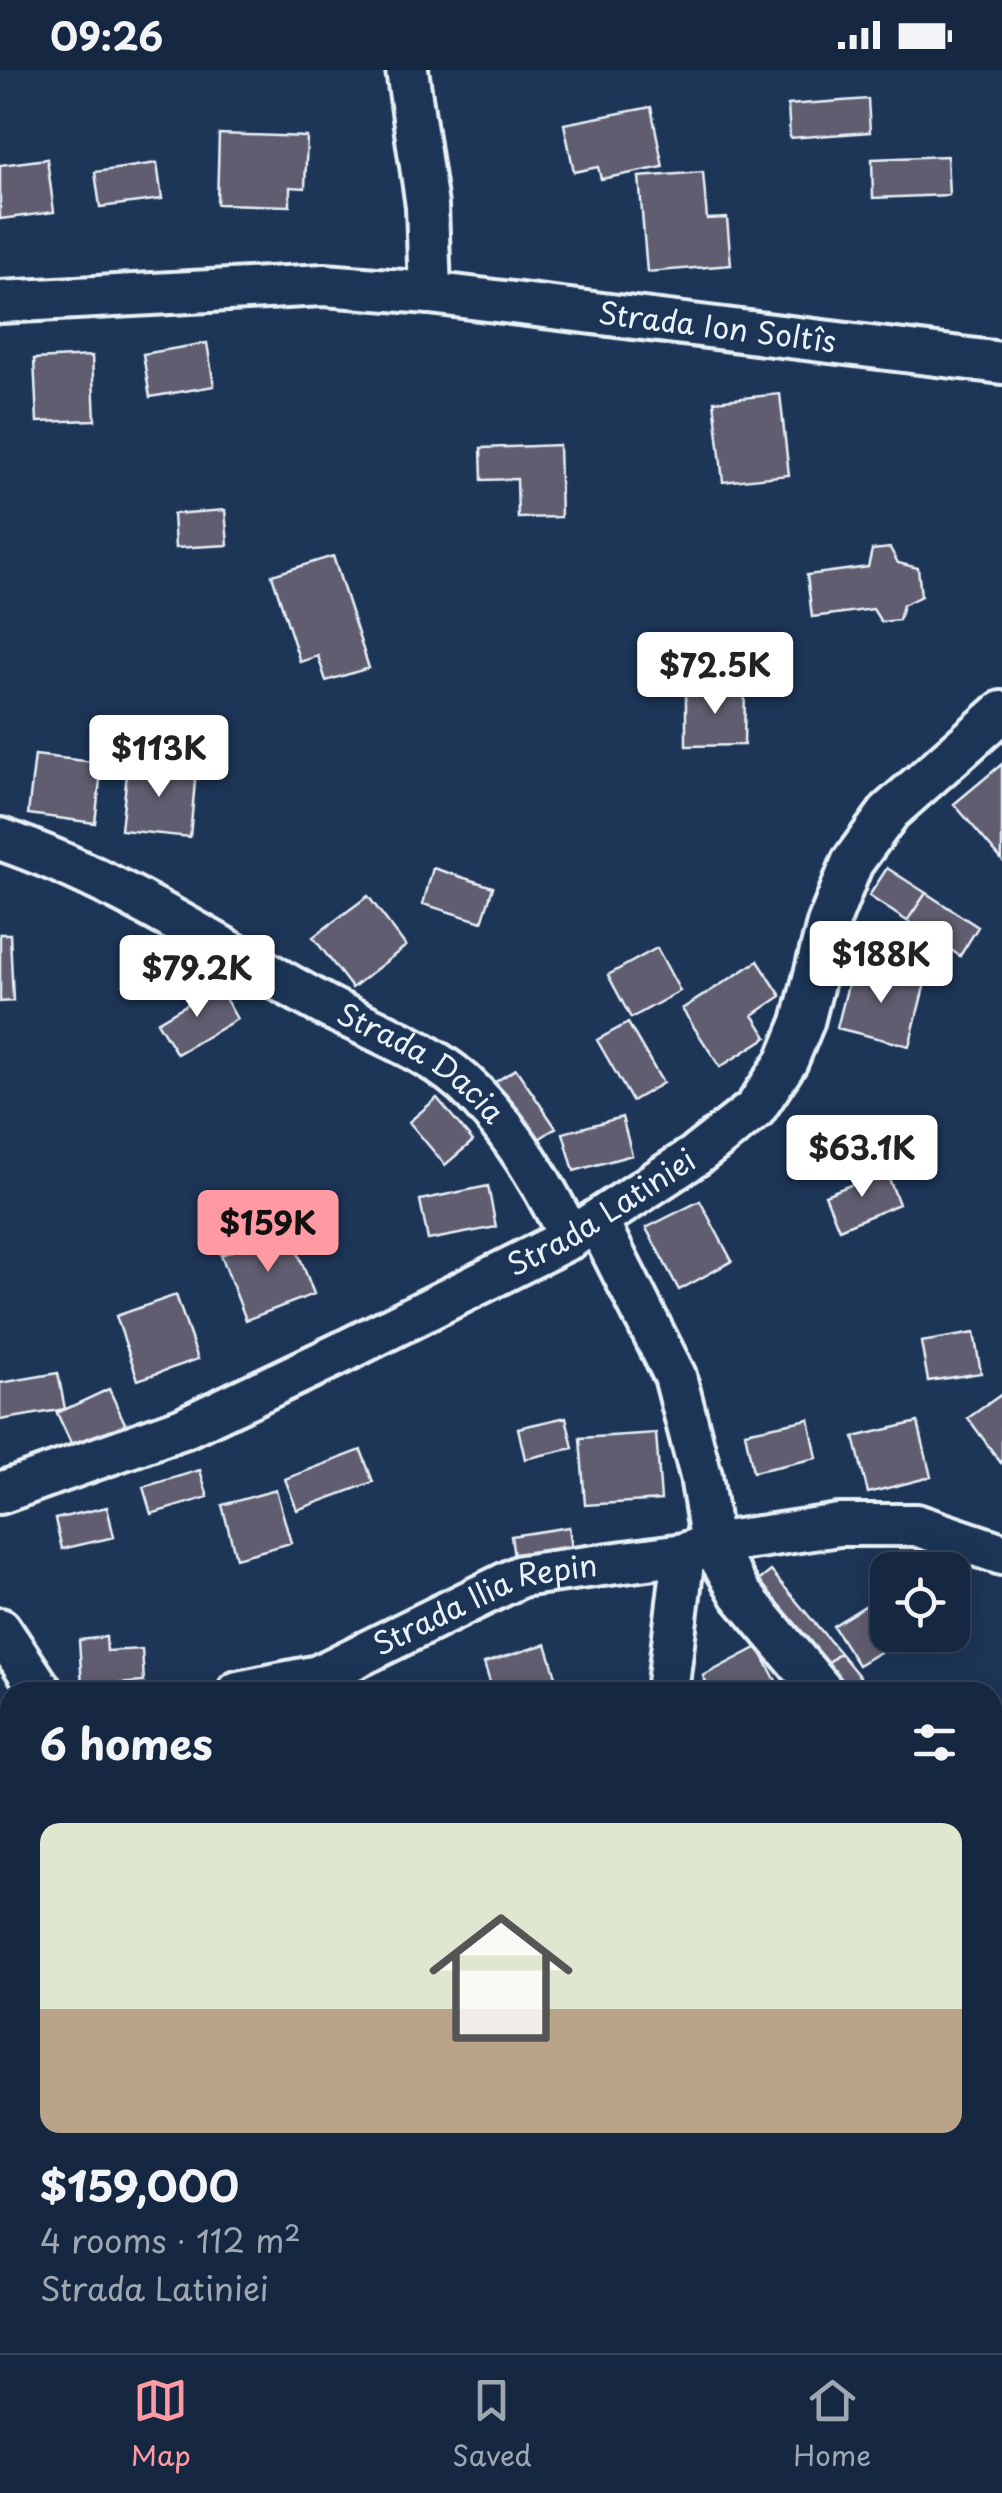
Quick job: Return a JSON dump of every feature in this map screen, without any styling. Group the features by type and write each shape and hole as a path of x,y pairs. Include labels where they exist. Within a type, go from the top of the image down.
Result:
{"street":[{"path":"408,70 427,206 430,292"},
{"name":"Strada Ion Soltîs","path":"0,302 324,285 430,292 1002,363"},
{"name":"Strada Latiniei","path":"0,1493 183,1428 584,1230 755,1109 787,1061 803,1022 828,924 852,863 890,811 1002,712"},
{"name":"Strada Dacia","path":"0,839 70,866 178,920 322,1004 441,1064 474,1092 584,1230"},
{"path":"584,1230 675,1376 702,1476 698,1549 669,1682"},
{"name":"Strada Ilia Repin","path":"288,1682 318,1676 521,1576 839,1525 916,1525 1002,1554"},
{"path":"698,1549 815,1682"},
{"path":"0,1629 35,1682"}],"building":[{"path":"868,99 870,132 790,138 788,105"},
{"path":"651,107 663,167 601,179 598,167 574,172 564,124"},
{"path":"219,134 307,137 305,188 290,187 290,206 217,204"},
{"path":"947,156 949,195 873,198 872,159"},
{"path":"47,159 54,212 0,219 0,165"},
{"path":"157,163 162,199 100,207 95,172"},
{"path":"703,172 707,219 727,218 731,265 647,272 639,177"},
{"path":"207,343 214,386 150,397 143,354"},
{"path":"92,356 95,420 37,422 34,359"},
{"path":"780,394 789,475 723,482 714,401"},
{"path":"559,445 561,517 518,518 517,479 482,480 481,448"},
{"path":"225,510 228,545 175,548 173,514"},
{"path":"890,548 898,563 918,568 921,596 903,605 899,620 881,622 873,609 812,617 807,575 868,567 872,550"},
{"path":"333,556 369,668 326,681 318,656 300,662 272,575"},
{"path":"686,689 745,689 744,745 686,746"},
{"path":"35,755 102,763 95,823 28,814"},
{"path":"128,764 196,770 190,837 121,830"},
{"path":"1002,764 1002,860 954,804"},
{"path":"433,868 493,887 482,922 423,904"},
{"path":"887,868 926,893 907,921 869,896"},
{"path":"926,893 978,927 960,956 907,921"},
{"path":"368,896 406,946 352,988 313,937"},
{"path":"0,934 10,934 13,1001 0,1002"},
{"path":"657,948 680,991 631,1018 608,975"},
{"path":"758,961 781,996 753,1015 767,1037 720,1067 682,1009"},
{"path":"853,965 925,983 909,1046 837,1028"},
{"path":"218,986 237,1019 177,1054 157,1022"},
{"path":"628,1023 663,1083 632,1101 597,1040"},
{"path":"516,1069 556,1128 528,1146 489,1086"},
{"path":"437,1098 473,1141 445,1165 409,1122"},
{"path":"622,1117 632,1155 574,1171 563,1133"},
{"path":"886,1171 899,1204 839,1229 825,1195"},
{"path":"488,1186 496,1227 428,1240 420,1200"},
{"path":"700,1201 732,1261 679,1290 646,1228"},
{"path":"289,1229 314,1294 246,1320 221,1255"},
{"path":"176,1295 198,1359 138,1380 116,1316"},
{"path":"974,1333 981,1373 928,1381 921,1342"},
{"path":"58,1373 65,1409 0,1420 0,1383"},
{"path":"109,1389 128,1430 76,1454 57,1413"},
{"path":"1002,1394 1002,1462 1001,1463 968,1418"},
{"path":"566,1417 573,1448 525,1459 518,1428"},
{"path":"809,1419 817,1458 753,1472 745,1432"},
{"path":"918,1422 931,1477 868,1493 854,1437"},
{"path":"656,1433 661,1500 585,1505 580,1438"},
{"path":"361,1450 373,1482 297,1510 285,1479"},
{"path":"200,1470 208,1497 151,1514 143,1487"},
{"path":"276,1490 291,1543 236,1558 222,1505"},
{"path":"107,1507 114,1537 62,1549 55,1519"},
{"path":"569,1527 573,1556 515,1564 511,1536"},
{"path":"771,1571 840,1653 815,1673 746,1591"},
{"path":"870,1603 870,1652 880,1652 858,1665 833,1626"},
{"path":"106,1637 107,1651 142,1649 144,1682 82,1682 79,1640"},
{"path":"546,1644 558,1682 490,1682 484,1663"},
{"path":"758,1647 777,1682 706,1682 703,1676"},
{"path":"840,1653 864,1682 822,1682 815,1673"}]}
